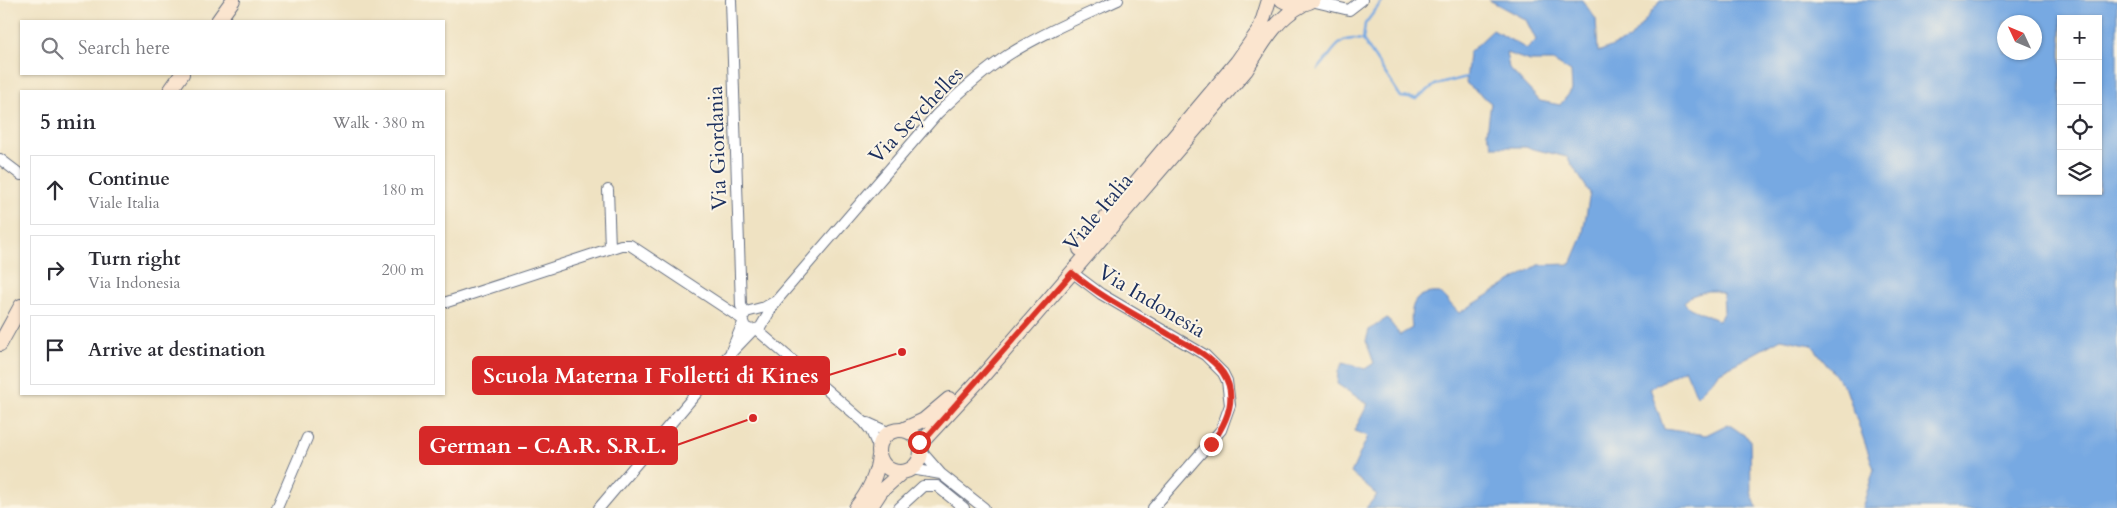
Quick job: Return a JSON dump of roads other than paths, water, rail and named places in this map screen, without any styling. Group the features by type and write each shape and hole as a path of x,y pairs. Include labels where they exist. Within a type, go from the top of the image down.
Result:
{"main road":[{"path":"219,20 233,0"},
{"name":"Viale Italia","path":"896,431 924,420 940,409 982,365 1237,62 1260,29 1269,0"},
{"path":"1282,0 1292,4 1309,2"},
{"name":"Viale Italia","path":"920,447 1246,70 1272,28 1281,19 1309,2"},
{"path":"171,90 181,75"},
{"path":"0,344 20,308"},
{"path":"856,508 866,496 875,478 882,439 896,431 912,434 920,447 919,460 881,491 870,508"},
{"path":"879,452 887,468 907,471"}],"street":[{"name":"Via Giordania","path":"730,0 741,306 748,315"},
{"name":"Via Seychelles","path":"598,508 728,356 759,327 776,301 937,114 961,91 1007,56 1034,40 1118,0"},
{"path":"1309,2 1331,2 1349,10 1362,0"},
{"path":"0,159 20,174"},
{"path":"608,190 610,248"},
{"path":"447,302 610,248 630,245 723,305 748,315 762,314 759,327"},
{"name":"Via Indonesia","path":"1072,273 1101,294 1205,355 1223,373 1227,381 1230,405 1221,430 1153,508"},
{"path":"723,305 741,294"},
{"name":"Via Seychelles","path":"728,356 748,315 776,301"},
{"path":"748,315 747,328 759,327"},
{"path":"759,327 772,342 864,422 872,431 879,452"},
{"path":"864,422 896,431"},
{"path":"277,508 308,438"},
{"path":"920,447 941,474 982,507"},
{"path":"907,471 941,474"},
{"path":"899,508 923,486 937,486 964,508"}],"water":[{"path":"1489,0 1582,0 1596,19 1598,52 1630,39 1661,0 2117,0 2117,508 1862,508 1874,469 1846,389 1812,345 1781,339 1720,372 1697,396 1685,369 1650,388 1664,429 1706,435 1728,424 1750,439 1751,492 1757,508 1366,508 1377,495 1351,473 1368,436 1354,431 1368,404 1337,384 1338,372 1343,362 1365,369 1374,363 1366,341 1369,330 1387,318 1400,335 1412,328 1411,313 1419,297 1431,293 1440,293 1459,313 1538,265 1571,264 1582,238 1590,193 1567,157 1525,147 1493,147 1487,133 1491,103 1466,83 1469,53 1493,30 1527,49 1536,40 1526,20","holes":["1506,53 1530,61 1553,61 1571,72 1572,90 1560,105 1540,101 1509,68","1707,291 1716,291 1723,294 1724,311 1719,321 1690,308 1684,302 1691,296"]}],"waterway":[{"path":"1383,0 1365,24 1363,40 1401,97 1416,99 1435,85 1467,77"},
{"path":"1318,69 1341,42 1354,39 1362,40"}],"place":[{"name":"Scuola Materna I Folletti di Kines","path":"902,352"},
{"name":"German - C.A.R. S.R.L.","path":"753,418"}]}
